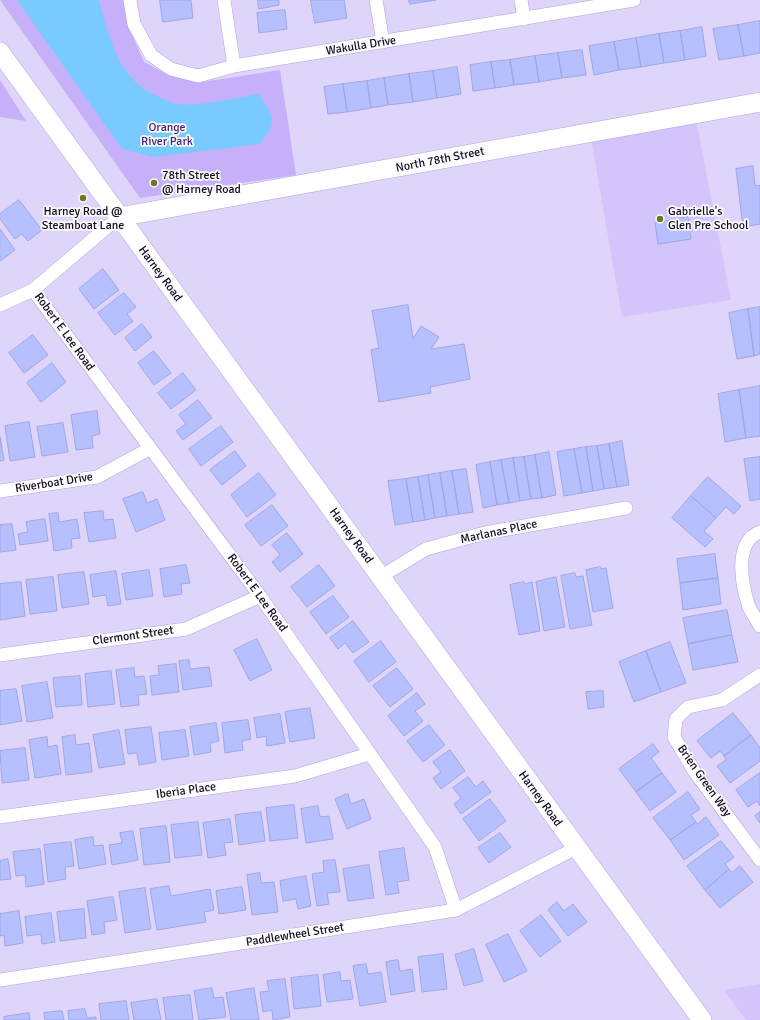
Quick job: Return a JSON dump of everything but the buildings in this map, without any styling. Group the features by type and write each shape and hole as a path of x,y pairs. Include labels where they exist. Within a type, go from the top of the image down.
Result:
{"street":[{"name":"Wakulla Drive","path":"130,0 134,24 151,55 171,69 198,76 234,66 634,0"},
{"path":"224,0 234,66"},
{"path":"376,0 383,42"},
{"path":"521,0 524,19"},
{"name":"Harney Road","path":"0,52 702,1020"},
{"name":"North 78th Street","path":"119,217 760,102"},
{"path":"0,305 34,290 119,217"},
{"name":"Robert E Lee Road","path":"34,290 149,449 260,596 435,847 456,910"},
{"name":"Riverboat Drive","path":"0,491 97,477 149,449"},
{"name":"Marlanas Place","path":"380,577 426,549 485,534 626,508"},
{"path":"760,532 755,533 748,541 742,556 741,571 750,607 760,626"},
{"name":"Clermont Street","path":"0,655 186,629 260,596"},
{"name":"Brien Green Way","path":"760,675 722,700 688,707 676,719 674,737 694,771 760,860"},
{"name":"Iberia Place","path":"0,817 295,776 369,754"},
{"name":"Paddlewheel Street","path":"0,980 456,910 576,848"}],"shaded area":[{"name":"Gabrielle's Glen Pre School","path":"696,120 731,300 622,317 591,138"},
{"path":"760,984 760,1020 746,1020 724,990"}],"green space":[{"name":"Orange River Park","path":"0,0 124,0 128,25 144,62 170,76 202,82 280,70 296,175 140,198"},
{"path":"0,80 26,121 0,117"}],"water":[{"path":"17,0 99,0 107,29 118,57 134,80 145,90 172,103 185,105 218,102 259,94 268,108 272,119 269,130 259,144 153,157 122,149"}],"place":[{"name":"78th Street @ Harney Road","path":"154,183"},
{"name":"Harney Road @ Steamboat Lane","path":"83,198"},
{"name":"Gabrielle's Glen Pre School","path":"660,219"}]}
